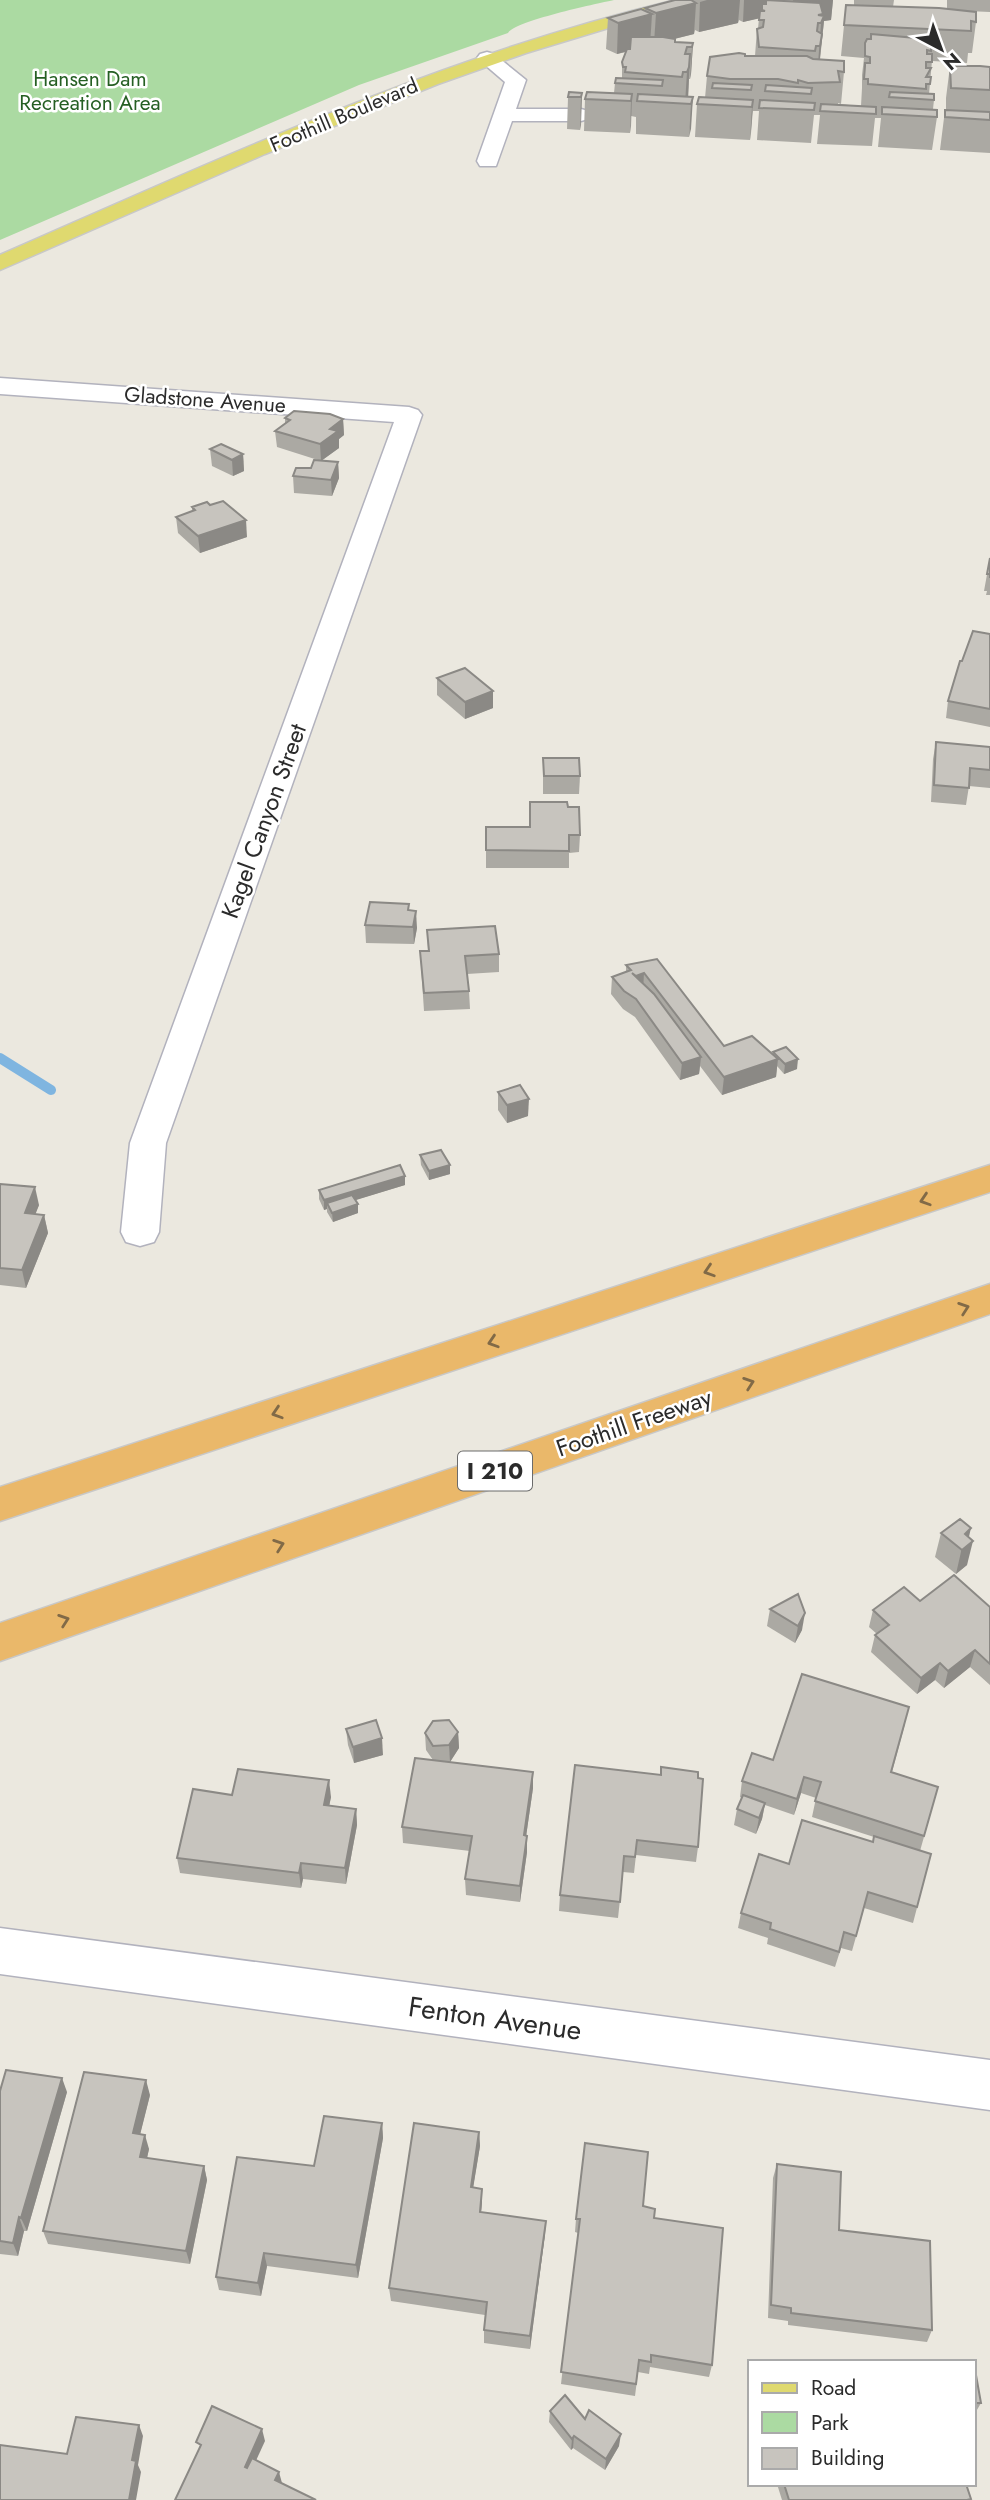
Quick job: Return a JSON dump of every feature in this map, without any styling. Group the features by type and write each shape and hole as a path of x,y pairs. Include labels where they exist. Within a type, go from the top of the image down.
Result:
{"highway":[{"path":"0,1504 990,1178"},
{"name":"Foothill Freeway","path":"0,1642 990,1299"}],"main road":[{"name":"Foothill Boulevard","path":"0,263 386,96 487,58 662,8 700,0"}],"street":[{"path":"487,58 516,80 488,161"},
{"path":"504,114 581,115"},
{"name":"Gladstone Avenue","path":"0,386 409,415"},
{"name":"Kagel Canyon Street","path":"140,1232 148,1143 409,415"},
{"name":"Fenton Avenue","path":"0,1951 990,2085"}],"green space":[{"name":"Hansen Dam Recreation Area","path":"0,0 614,0 525,23 508,33 359,85 0,240"}],"building":[{"path":"675,0 691,0 696,3 656,13 645,8"},
{"path":"766,0 820,3 823,14 818,15 824,16 821,23 818,23 817,31 822,34 820,46 816,46 815,51 759,47 757,29 763,27 764,20 759,20 760,11 765,11 762,10 762,4 766,4"},
{"path":"846,5 976,12 976,22 971,21 971,31 844,25"},
{"path":"641,9 652,14 618,23 608,18"},
{"path":"871,34 927,39 927,44 931,44 931,51 927,50 927,54 932,54 932,62 926,62 926,68 931,68 926,77 931,77 926,89 868,84 868,79 864,79 865,63 870,63 870,57 865,56 865,43 867,39 871,39"},
{"path":"631,37 663,37 675,39 675,42 693,43 692,47 687,47 685,54 690,54 687,72 683,72 682,77 625,72 626,67 623,67 622,62 627,49 630,49"},
{"path":"739,53 745,56 807,56 813,59 844,61 844,72 838,71 840,82 808,83 798,80 798,83 778,79 707,76 710,57"},
{"path":"950,66 990,67 990,90 951,88"},
{"path":"616,78 663,80 662,86 615,83"},
{"path":"713,83 752,85 751,90 712,88"},
{"path":"766,85 812,88 811,94 765,91"},
{"path":"569,92 582,93 581,97 568,97"},
{"path":"587,92 632,94 631,101 585,99"},
{"path":"890,92 934,94 934,100 889,97"},
{"path":"638,94 693,97 691,104 637,101"},
{"path":"699,97 753,100 752,107 697,104"},
{"path":"760,100 815,103 814,110 759,108"},
{"path":"821,104 876,107 876,114 820,111"},
{"path":"882,107 937,110 937,117 882,114"},
{"path":"945,110 990,112 990,120 945,117"},
{"path":"294,411 330,414 343,419 330,429 338,431 320,444 275,431 290,420 285,418"},
{"path":"221,444 243,454 232,460 210,449"},
{"path":"314,460 338,462 331,480 293,476 296,468 311,468"},
{"path":"223,501 246,520 198,536 176,517 195,510 192,507"},
{"path":"973,631 990,634 990,709 948,701 960,661"},
{"path":"465,668 493,691 465,702 437,678"},
{"path":"936,742 990,747 990,770 970,768 969,788 934,785"},
{"path":"543,758 579,758 580,776 544,776"},
{"path":"530,802 567,802 568,807 579,807 580,835 569,835 569,851 486,850 486,827 530,827"},
{"path":"370,902 409,904 408,910 416,911 413,927 365,925"},
{"path":"495,926 499,954 465,956 469,991 424,993 420,951 429,951 427,930"},
{"path":"657,959 724,1046 752,1036 778,1059 724,1077 644,973 636,976 632,973 654,994 701,1057 682,1063 636,999 624,991 612,977 631,970 626,965"},
{"path":"786,1047 798,1059 785,1064 773,1052"},
{"path":"520,1085 529,1099 507,1105 498,1092"},
{"path":"441,1150 450,1165 429,1171 420,1155"},
{"path":"400,1165 405,1176 324,1200 319,1190"},
{"path":"0,1184 35,1187 25,1213 44,1215 22,1270 0,1268"},
{"path":"352,1195 358,1204 332,1213 327,1203"},
{"path":"960,1519 971,1528 965,1534 973,1541 962,1550 941,1533"},
{"path":"954,1575 990,1607 990,1664 975,1650 948,1671 940,1663 921,1678 875,1635 889,1625 873,1610 904,1587 920,1601"},
{"path":"798,1594 805,1613 798,1626 770,1609"},
{"path":"802,1674 909,1707 891,1772 938,1787 924,1836 815,1801 821,1782 804,1777 797,1799 742,1781 752,1753 773,1760"},
{"path":"376,1720 382,1738 353,1747 346,1729"},
{"path":"449,1720 458,1732 449,1745 433,1746 425,1733 433,1721"},
{"path":"415,1758 533,1772 520,1886 465,1879 472,1836 402,1827"},
{"path":"575,1765 661,1775 661,1767 698,1772 698,1778 703,1779 698,1847 637,1840 635,1857 624,1856 620,1902 560,1895"},
{"path":"238,1769 329,1780 324,1805 356,1809 345,1868 301,1863 299,1873 177,1858 193,1789 232,1795"},
{"path":"743,1795 765,1803 759,1818 737,1809"},
{"path":"802,1820 873,1842 874,1836 931,1854 917,1907 868,1892 856,1936 844,1932 839,1952 770,1929 771,1923 741,1913 759,1854 789,1864"},
{"path":"6,2070 62,2078 13,2243 0,2241 0,2091"},
{"path":"84,2072 146,2080 133,2133 145,2135 140,2157 204,2166 186,2251 43,2231"},
{"path":"324,2116 382,2123 356,2265 264,2253 258,2283 216,2277 237,2157 314,2166"},
{"path":"414,2123 479,2132 471,2187 482,2189 480,2212 546,2221 530,2336 484,2330 487,2302 389,2288"},
{"path":"585,2143 648,2152 643,2206 655,2209 654,2218 723,2228 712,2365 651,2355 651,2362 639,2360 636,2384 561,2372 580,2219 576,2219"},
{"path":"777,2164 841,2172 839,2230 930,2241 932,2330 791,2313 791,2308 771,2305"},
{"path":"976,2375 981,2403 976,2403"},
{"path":"565,2395 585,2419 589,2410 621,2434 606,2459 574,2436 572,2439 550,2411"},
{"path":"212,2406 262,2429 245,2467 247,2468 252,2458 279,2472 275,2480 316,2500 175,2500 201,2445 196,2442"},
{"path":"76,2417 139,2425 132,2460 136,2461 129,2500 0,2500 0,2445 67,2454"},
{"path":"785,2486 967,2486 971,2499 967,2500 789,2500"}],"waterway":[{"path":"0,1058 51,1090"}]}
